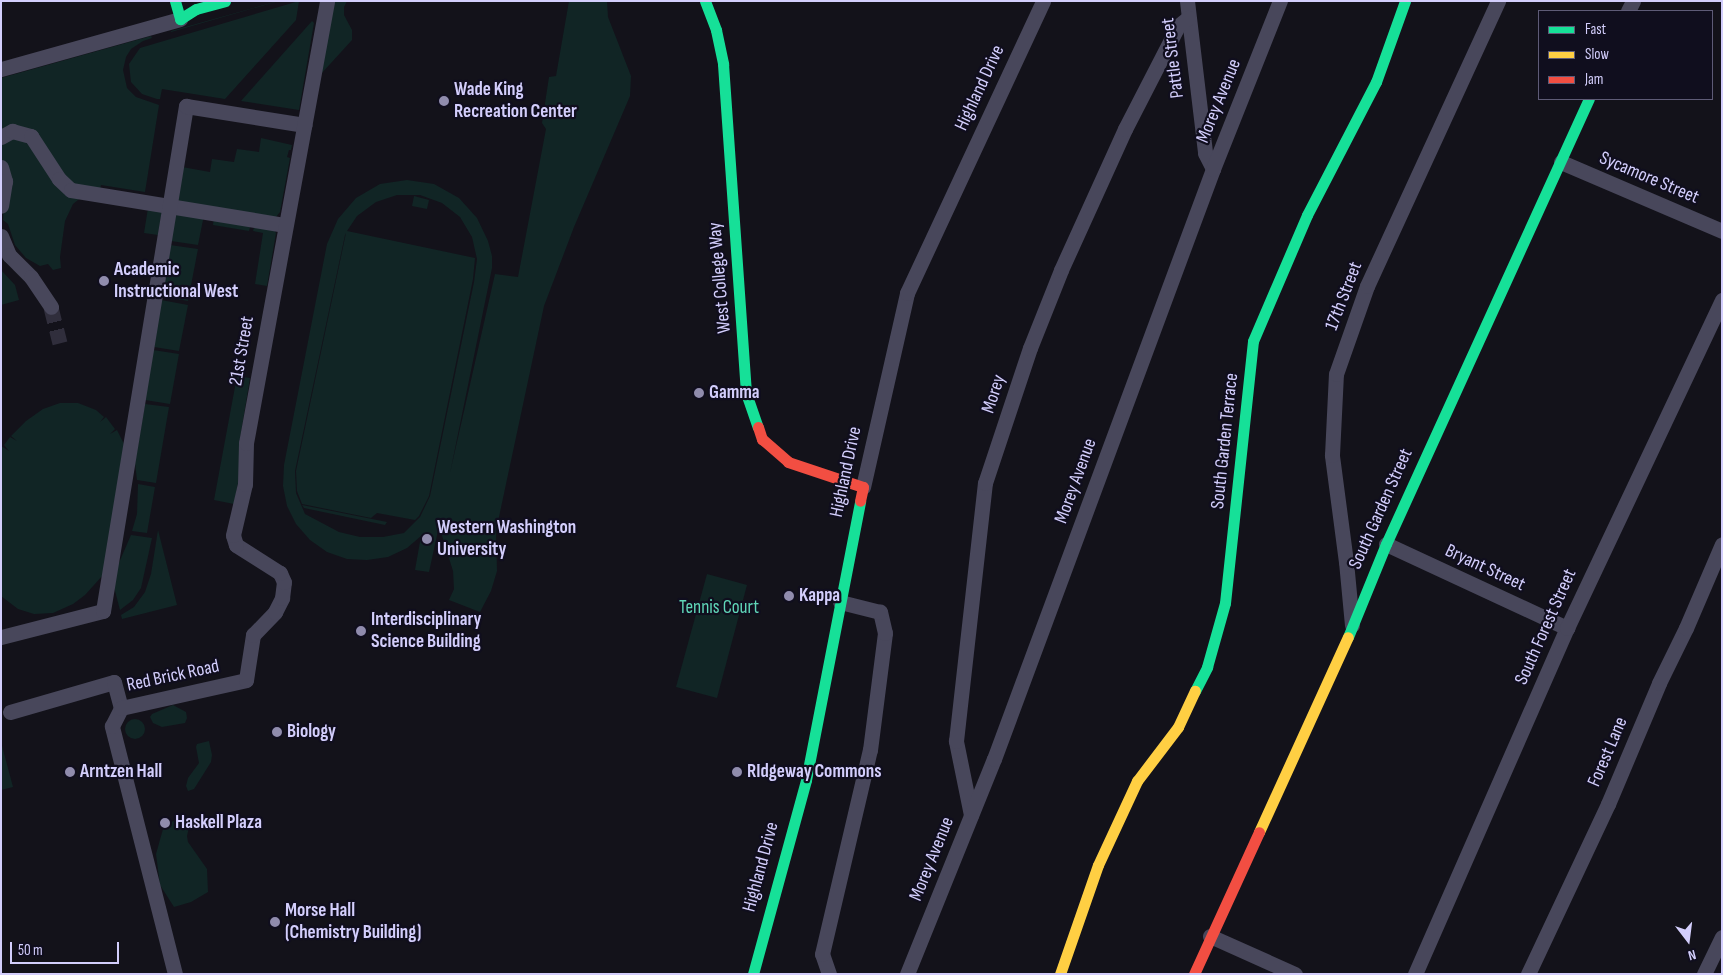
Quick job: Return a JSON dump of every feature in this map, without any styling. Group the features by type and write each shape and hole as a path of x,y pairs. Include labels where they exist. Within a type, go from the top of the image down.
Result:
{"street":[{"path":"175,1 180,19"},
{"path":"1,69 180,19 195,5 225,1"},
{"name":"21st Street","path":"238,515 246,479 246,443 327,1"},
{"name":"West College Way","path":"705,1 716,30 723,64 746,393 762,439 788,462 863,487"},
{"name":"Highland Drive","path":"754,974 806,780 863,487 907,293 1043,1"},
{"name":"Pattle Street","path":"1187,1 1205,153 1213,169"},
{"name":"Morey Avenue","path":"907,974 971,815 1213,169 1280,1"},
{"name":"South Garden Terrace","path":"1060,974 1092,884 1137,781 1178,727 1207,667 1226,603 1253,341 1307,215 1376,82 1405,1"},
{"name":"17th Street","path":"1352,629 1346,562 1332,455 1336,374 1367,286 1498,1"},
{"name":"Morey","path":"971,815 956,741 985,482 1030,348 1061,270 1125,129 1178,26 1188,18"},
{"name":"South Garden Street","path":"1194,974 1352,629 1386,544 1589,100"},
{"path":"1,637 104,610 186,106 304,125"},
{"path":"1,137 12,131 31,136 59,180 71,190 285,225"},
{"name":"Sycamore Street","path":"1561,162 1722,231"},
{"path":"1,167 5,181 1,206"},
{"path":"1,236 9,255 31,277 51,307"},
{"name":"South Forest Street","path":"1415,974 1567,628 1722,300"},
{"name":"Red Brick Road","path":"175,974 112,726 121,708 246,680 251,640 260,626 275,612 282,598 284,582 280,573 234,542 233,535 238,515"},
{"name":"Bryant Street","path":"1386,544 1567,628"},
{"name":"Forest Lane","path":"1528,974 1608,804 1659,683 1686,628 1722,544"},
{"path":"829,974 822,954 870,750 885,633 880,612 840,602"},
{"path":"10,712 114,682 121,708"},
{"path":"1210,936 1295,974"},
{"path":"1704,974 1722,937"}],"green space":[{"path":"279,1 171,32 171,31"},
{"path":"299,1 296,20 225,99 162,89 160,99 157,99 142,94 131,82 129,64 140,48"},
{"path":"332,1 347,1 344,7 344,15 352,30 352,40 321,74"},
{"path":"569,1 607,1 608,17 631,76 630,96 574,227 544,306 496,531 497,571 491,591 480,612 449,600 454,589 453,571 439,526 429,572 415,570 421,536 407,548 388,557 367,560 347,559 327,552 310,540 296,524 287,506 283,486 284,465 327,244 338,219 356,198 380,184 407,180 434,184 459,198 477,218 488,241 492,256 492,268 450,473 495,274 518,277 546,129 542,123 549,77 556,76","holes":["397,195 420,195 442,203 460,217 472,237 477,259 474,282 430,496 420,517 404,533 383,537 360,537 339,532 305,514 296,493 295,471 346,233 296,471 297,491 302,504 371,518 377,513 415,520 429,496 473,279 475,258 347,231 357,216 376,202"]},
{"path":"312,21 314,23 299,110 241,101"},
{"path":"151,36 152,38 143,41 131,49 126,57 123,70 127,88 136,97 159,105 145,192 101,185 100,191 69,185 46,151 1,132 1,78"},
{"path":"18,135 83,196 73,204 65,221 60,257 61,268 53,270 48,264 40,266 26,258 15,245 8,224 3,220 5,166 1,158 1,141"},
{"path":"261,138 292,145 287,157 290,158 280,212 276,217 177,204 182,167 210,172 212,159 234,162 237,149 259,152"},
{"path":"414,196 429,200 427,209 412,206"},
{"path":"148,208 162,210 158,235 144,233"},
{"path":"176,211 204,215 198,245 171,241"},
{"path":"214,217 251,223 249,231 213,225"},
{"path":"255,224 274,230 276,233 267,286 255,284 263,233 253,231"},
{"path":"170,245 198,249 188,301 162,296"},
{"path":"1,270 15,285 19,300 1,305"},
{"path":"161,300 188,305 179,351 154,347"},
{"path":"153,350 179,354 170,404 145,400"},
{"path":"237,376 250,378 239,445 240,473 234,504 214,500"},
{"path":"60,403 78,403 96,410 104,417 100,422 106,417 115,429 110,434 117,430 124,444 103,575 85,595 73,604 53,613 34,614 18,609 1,596 1,446 9,451 4,445 10,437 17,441 11,436 26,421 43,409"},
{"path":"145,404 169,407 156,483 137,480 135,463"},
{"path":"138,484 155,487 147,533 132,531 137,514"},
{"path":"302,505 387,522 385,525 304,508"},
{"path":"158,530 177,605 122,619 121,615 134,607 145,592 151,574"},
{"path":"131,535 152,538 141,588 133,600 120,610 114,587 118,565"},
{"name":"Tennis Court","path":"707,574 747,585 717,698 676,687"},
{"path":"173,705 186,712 187,718 185,723 162,727 153,723 150,717 152,714"},
{"path":"131,719 139,719 145,725 145,733 139,739 131,739 125,733 125,725"},
{"path":"209,741 212,755 211,762 194,789 188,791 186,786 188,778 199,763 197,744"},
{"path":"1,742 13,787 1,790"},
{"path":"176,820 189,827 188,842 207,869 208,892 191,902 174,907 160,885 156,854 163,829 167,824"}],"tunnel":[{"path":"51,307 60,343"}],"traffic: fast":[{"path":"175,1 180,19 196,9 225,1"},
{"path":"705,1 716,30 723,64 746,393 758,427"},
{"path":"1195,691 1207,667 1225,603 1253,341 1307,215 1376,82 1405,1"},
{"path":"1348,637 1386,544 1589,100"},
{"path":"753,974 806,780 860,501"}],"traffic: slow":[{"path":"1259,832 1348,637"},
{"path":"1060,974 1098,865 1137,781 1178,727 1195,691"}],"traffic: jam":[{"path":"758,427 762,439 788,462 863,487 860,501"},
{"path":"1194,974 1259,832"}],"place":[{"name":"Wade King Recreation Center","path":"444,101"},
{"name":"Academic Instructional West","path":"104,281"},
{"name":"Gamma","path":"699,393"},
{"name":"Western Washington University","path":"427,539"},
{"name":"Kappa","path":"789,596"},
{"name":"Interdisciplinary Science Building","path":"361,631"},
{"name":"Biology","path":"277,732"},
{"name":"Arntzen Hall","path":"70,772"},
{"name":"RIdgeway Commons","path":"737,772"},
{"name":"Haskell Plaza","path":"165,823"},
{"name":"Morse Hall (Chemistry Building)","path":"275,922"}]}
